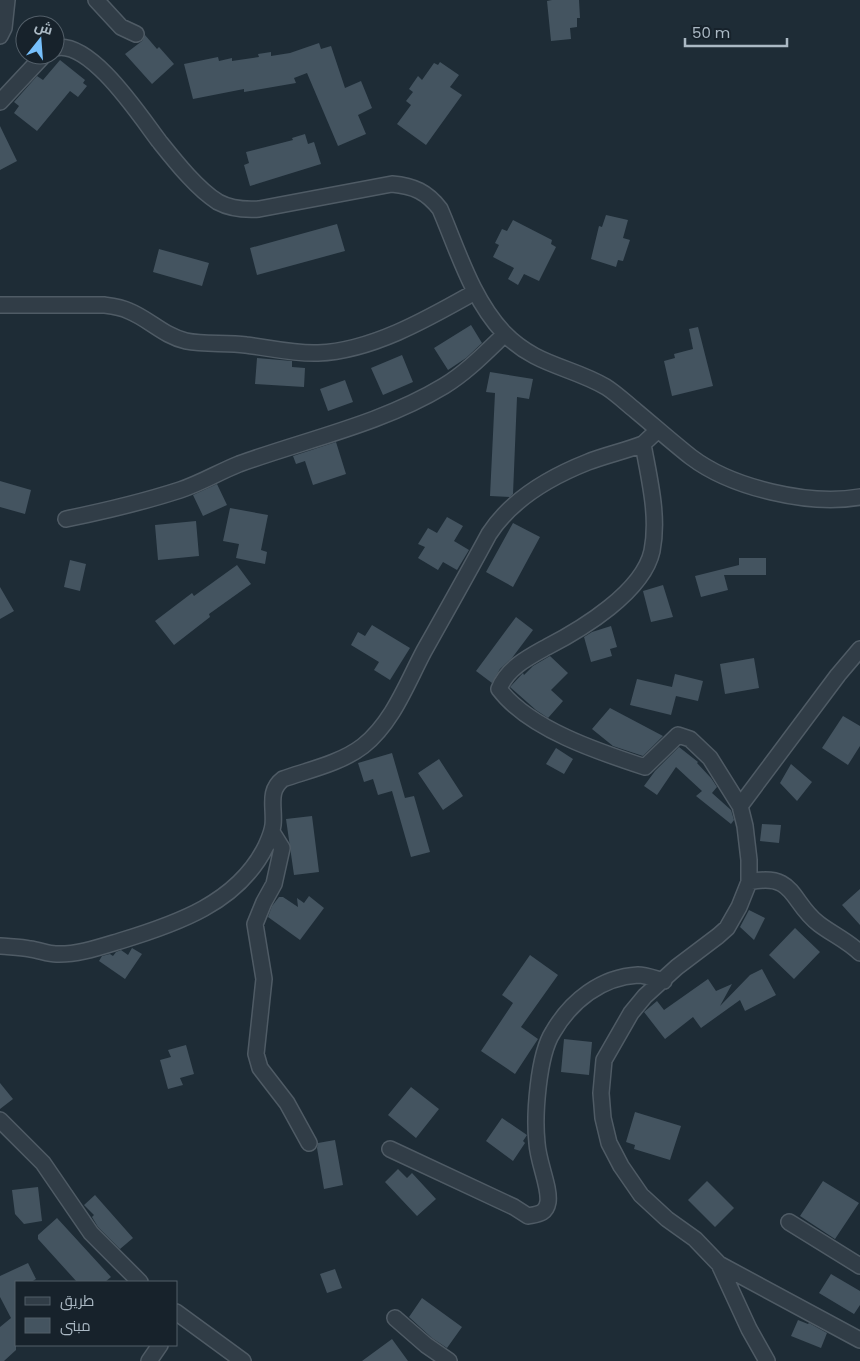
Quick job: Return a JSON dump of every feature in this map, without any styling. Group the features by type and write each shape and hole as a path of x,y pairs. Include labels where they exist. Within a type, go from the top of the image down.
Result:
{"street":[{"path":"0,36 6,16 7,0"},
{"path":"96,0 121,27 136,34"},
{"path":"65,46 99,67 174,158 204,190 225,205 245,210 259,210 392,184 405,185 422,192 431,198 440,210 475,292 490,316 505,334 522,349 537,358 607,388 693,458 718,473 737,481 800,498 831,500 860,497"},
{"path":"0,102 35,65"},
{"path":"0,92 20,81"},
{"path":"0,305 104,305 118,307 130,311 167,334 188,341 238,344 316,353 352,347 402,330 440,312 475,292"},
{"path":"66,519 126,506 182,490 238,465 365,423 404,407 445,385 462,373 505,334"},
{"path":"0,946 29,948 56,955 92,949 186,917 200,911 224,896 243,879 261,856 272,832 273,790 278,783 283,779 349,754 363,746 384,725 489,534 507,511 535,489 568,471 588,462 643,444 658,430"},
{"path":"643,444 652,492 654,535 652,552 647,564 627,592 613,604 570,635 540,651 509,672 502,680 499,689 526,714 542,725 576,741 645,767 678,735 690,739 710,758 740,806 745,826 749,860 749,882 739,907 727,928 677,967 664,981 645,996 631,1012 604,1060 601,1093 603,1118 609,1142 641,1195 695,1239 719,1264 860,1340"},
{"path":"740,806 838,675 860,649"},
{"path":"272,832 282,848 274,884 255,924 264,979 256,1054 260,1068 287,1103 308,1143"},
{"path":"749,882 763,879 783,884 794,892 818,923 860,953"},
{"path":"390,1149 514,1207 528,1216 544,1212 549,1192 539,1159 536,1118 541,1073 546,1048 552,1032 576,1002 596,986 615,979 639,975 664,981"},
{"path":"0,1120 43,1163 91,1233 139,1281"},
{"path":"789,1222 860,1266"},
{"path":"719,1264 750,1329 768,1361"},
{"path":"178,1313 243,1361"},
{"path":"395,1318 426,1345 450,1361"},
{"path":"149,1361 159,1346"}],"building":[{"path":"579,0 580,18 577,18 577,27 570,28 571,39 551,41 547,1"},
{"path":"145,35 174,64 152,84 125,54 142,41"},
{"path":"319,43 321,49 331,46 345,88 361,81 372,108 358,115 366,134 338,146 307,73 294,78 296,83 244,92 244,89 193,99 184,64 218,57 219,61 232,58 232,61 259,57 258,54 271,52 271,56 290,53"},
{"path":"440,62 459,75 450,87 462,95 426,145 397,124 411,105 406,101 413,92 409,89 418,76 422,80 434,63 438,65"},
{"path":"65,64 85,80 83,83 87,86 78,97 70,91 37,131 14,113 19,106 14,102 37,76 43,80 56,65"},
{"path":"0,126 17,161 0,170"},
{"path":"305,134 308,144 314,142 321,164 250,186 244,165 249,163 246,152 293,140 292,138"},
{"path":"606,215 628,220 623,238 630,240 623,261 618,260 616,267 591,259 599,226 602,227"},
{"path":"513,220 552,240 551,244 556,247 539,281 524,274 518,285 508,279 514,268 493,257 499,245 495,243 502,229 507,231"},
{"path":"337,224 345,251 257,275 250,248"},
{"path":"159,249 209,263 202,286 153,272"},
{"path":"471,325 482,343 466,358 448,370 434,348"},
{"path":"698,327 713,386 672,396 664,361 675,358 674,354 693,349 689,329"},
{"path":"402,355 413,382 383,395 371,368"},
{"path":"257,358 292,361 292,367 305,368 304,387 255,384"},
{"path":"490,372 533,379 529,399 517,397 513,494 510,497 490,496 495,393 486,392"},
{"path":"345,380 353,402 328,411 320,389"},
{"path":"336,442 346,474 313,485 305,461 296,464 293,456"},
{"path":"0,481 31,490 25,514 0,507"},
{"path":"217,484 227,505 203,516 193,495"},
{"path":"230,508 268,515 261,550 267,552 265,564 236,558 239,544 223,541"},
{"path":"447,517 463,526 454,541 469,550 457,570 443,562 438,570 418,558 425,547 418,544 428,528 437,533"},
{"path":"196,521 199,556 158,560 155,525"},
{"path":"513,523 540,537 513,587 486,572"},
{"path":"739,558 766,558 766,575 724,575 728,590 701,597 695,576 739,565"},
{"path":"70,560 86,564 80,591 64,587"},
{"path":"237,565 251,584 209,614 210,617 174,645 155,621 192,593 194,596"},
{"path":"663,585 673,617 651,622 643,591"},
{"path":"0,587 14,611 0,619"},
{"path":"516,617 533,630 512,658 500,669 492,683 476,671"},
{"path":"372,625 410,648 390,680 374,670 379,662 351,645 358,632 365,636"},
{"path":"611,626 617,647 610,649 612,656 591,662 584,637 592,632"},
{"path":"550,656 568,673 551,690 563,701 548,718 510,687 523,673 524,675 533,666"},
{"path":"754,658 759,688 725,694 720,664"},
{"path":"675,674 703,681 698,701 676,696 671,715 630,705 637,679 672,687"},
{"path":"610,708 663,736 643,756 613,746 592,729"},
{"path":"843,716 860,726 860,746 848,765 822,748"},
{"path":"679,747 698,762 711,778 717,787 712,793 731,810 734,820 731,824 696,796 702,791 676,767 657,795 644,786 655,771"},
{"path":"556,748 573,759 564,774 546,764"},
{"path":"392,753 405,798 414,796 430,852 411,857 392,791 378,795 373,779 364,782 358,763"},
{"path":"439,759 463,796 443,810 418,773"},
{"path":"791,764 812,782 797,801 780,783"},
{"path":"312,816 319,872 294,875 286,819"},
{"path":"762,824 781,825 779,843 760,841"},
{"path":"860,889 860,925 842,905"},
{"path":"309,896 324,908 300,940 268,917 272,906 279,897 283,897 298,907 297,898 304,903"},
{"path":"749,910 765,918 754,940 740,927"},
{"path":"795,928 820,952 794,979 769,955"},
{"path":"132,948 142,954 125,979 99,961 102,956 110,954 113,956 121,950 128,955"},
{"path":"530,955 558,975 521,1027 538,1039 515,1074 481,1051 513,1003 502,995"},
{"path":"762,969 776,995 745,1011 740,1000 701,1028 693,1017 665,1039 644,1012 657,1001 664,1010 708,979 716,991 732,984 720,1006 750,975"},
{"path":"564,1039 592,1042 589,1075 561,1072"},
{"path":"186,1045 194,1074 180,1078 183,1085 168,1089 160,1060 171,1057 168,1050"},
{"path":"0,1083 13,1099 0,1109"},
{"path":"411,1087 439,1109 416,1138 388,1115"},
{"path":"635,1112 681,1126 670,1160 634,1149 635,1145 626,1142"},
{"path":"502,1118 527,1135 523,1141 525,1143 513,1161 486,1141"},
{"path":"335,1140 343,1185 324,1189 317,1148 318,1143"},
{"path":"398,1169 407,1178 412,1173 436,1199 417,1216 385,1182"},
{"path":"707,1181 734,1208 715,1227 688,1200"},
{"path":"823,1181 859,1203 835,1239 800,1216"},
{"path":"38,1187 42,1221 24,1224 15,1214 12,1190"},
{"path":"95,1195 133,1238 120,1249 98,1227 92,1217 94,1215 84,1205"},
{"path":"57,1218 111,1277 106,1281 76,1281 38,1239 38,1235"},
{"path":"28,1263 36,1279 33,1281 15,1281 16,1350 4,1361 0,1361 0,1327 11,1318 0,1297 0,1276"},
{"path":"335,1269 342,1288 327,1293 320,1274"},
{"path":"831,1274 860,1291 860,1305 854,1314 819,1293"},
{"path":"422,1298 462,1327 447,1348 432,1338 409,1317"},
{"path":"798,1320 809,1323 827,1333 821,1348 791,1336"},
{"path":"392,1339 408,1361 362,1361"}]}
